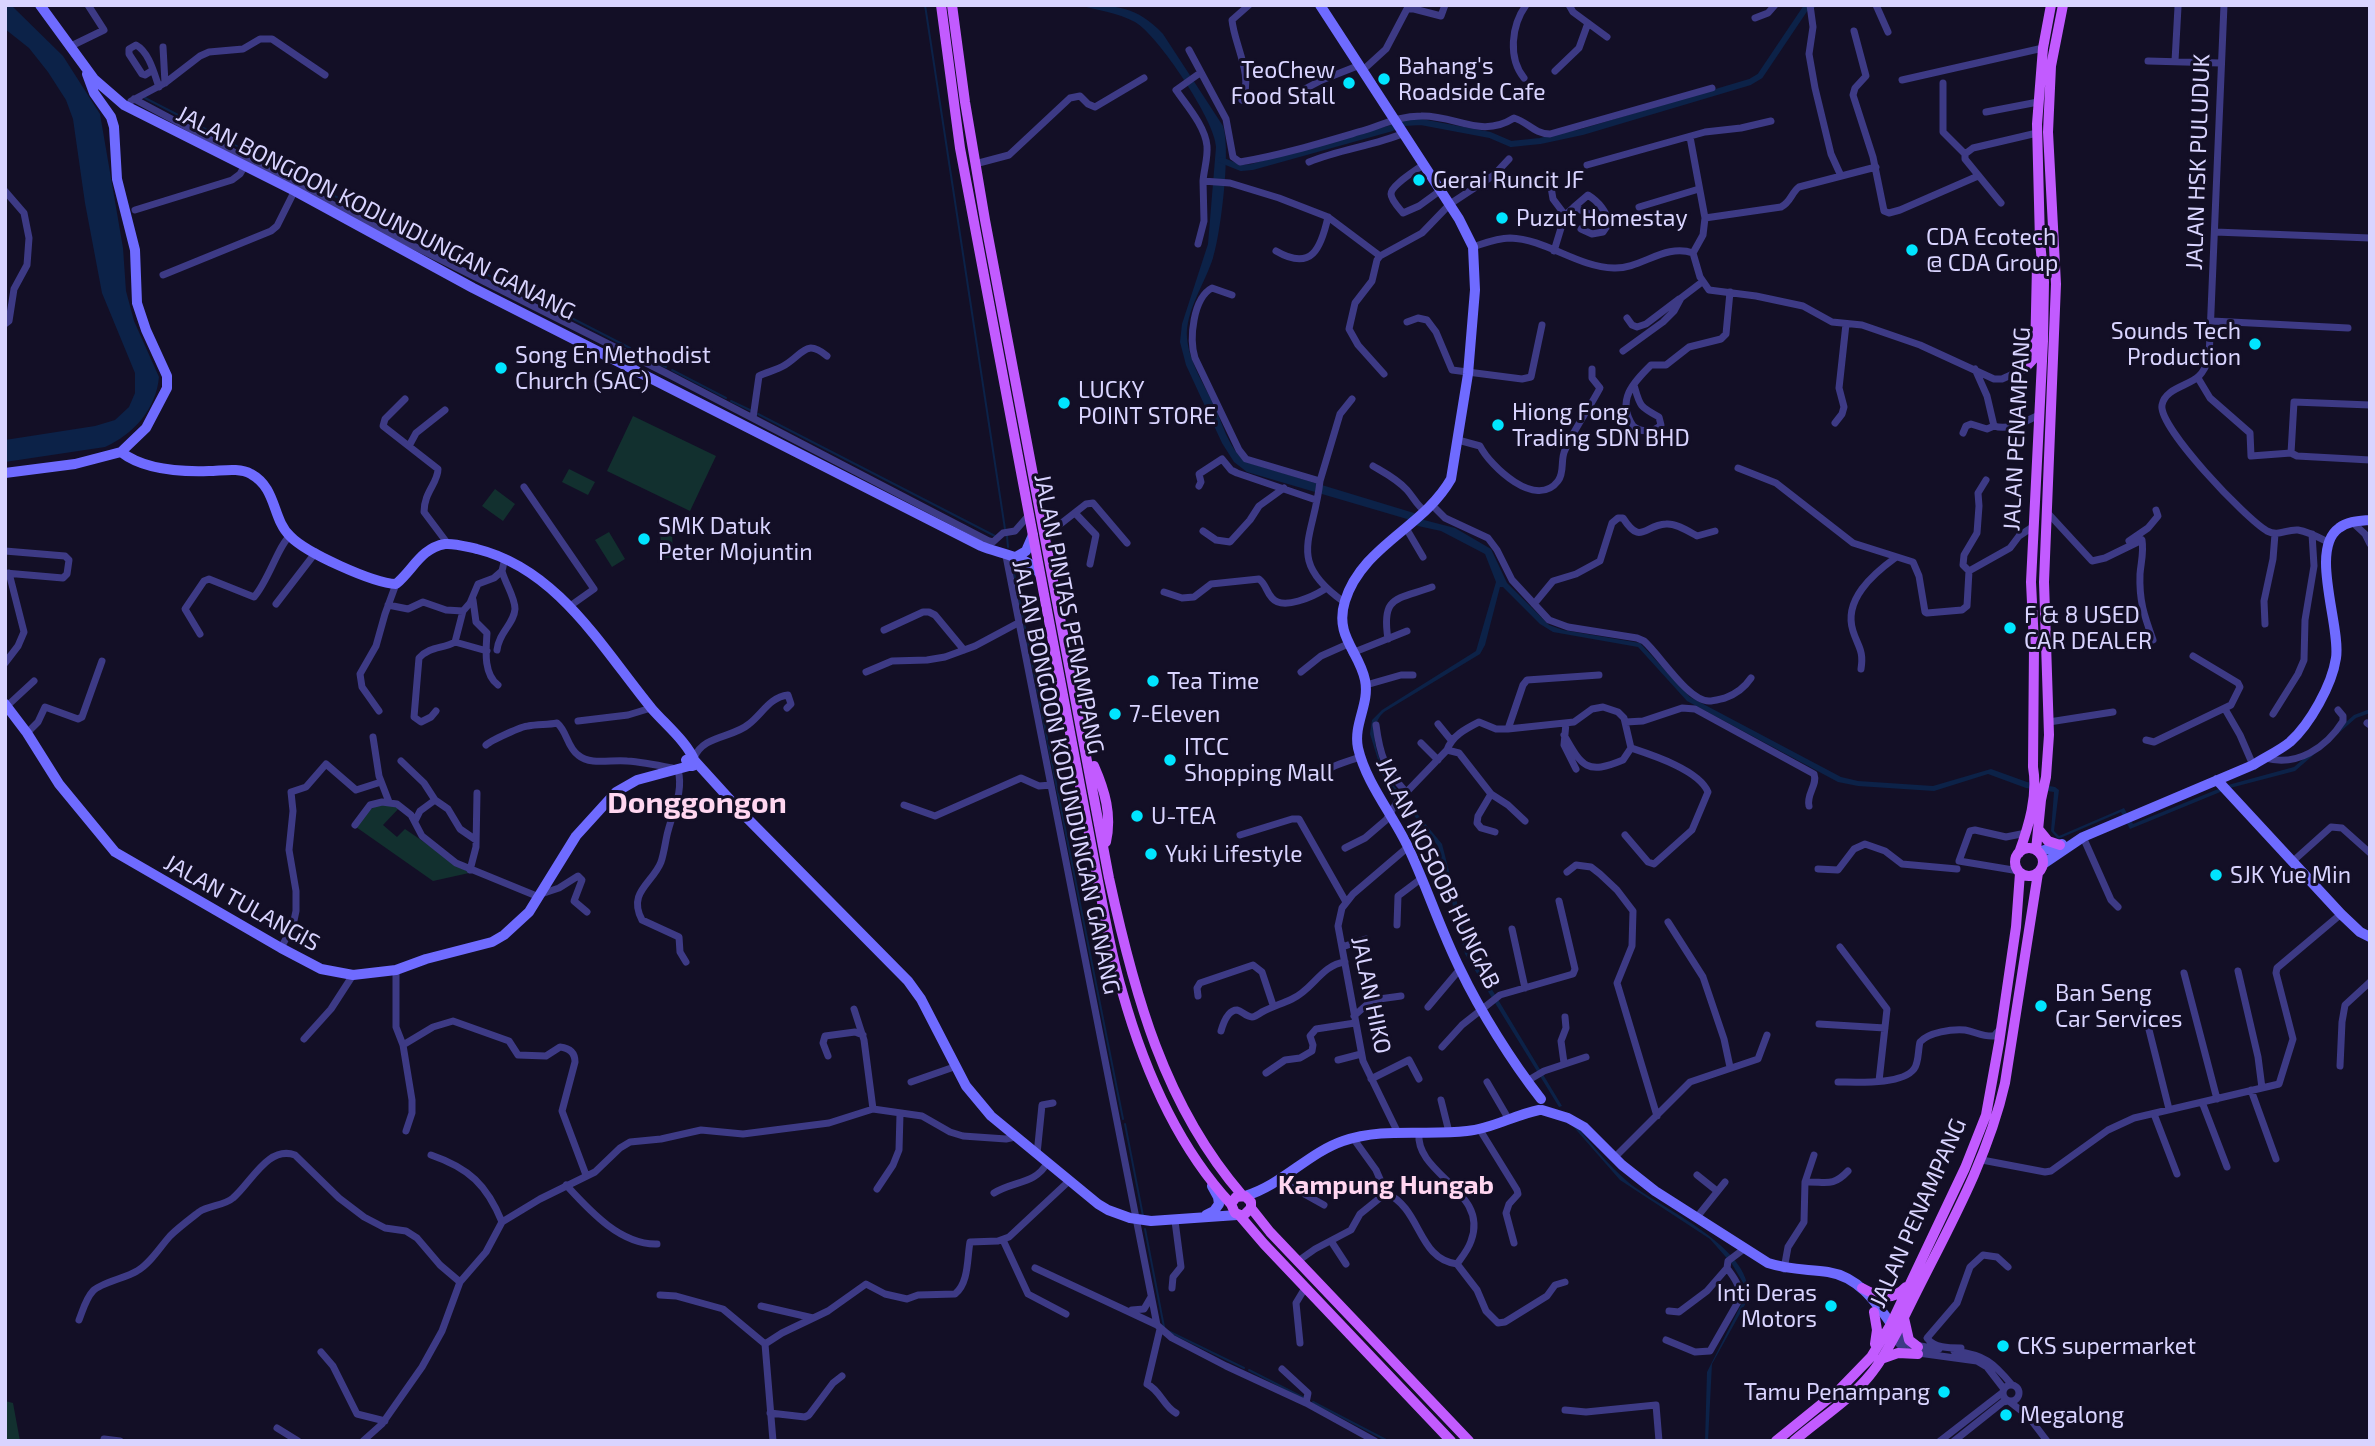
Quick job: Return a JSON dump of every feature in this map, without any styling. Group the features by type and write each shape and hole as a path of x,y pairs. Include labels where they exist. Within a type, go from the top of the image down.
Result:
{"main road":[{"name":"JALAN BONGOON KODUNDUNGAN GANANG","path":"40,5 68,47 103,88 296,188 473,288 763,430 848,478 981,546 1010,557"},
{"name":"JALAN PINTAS PENAMPANG","path":"941,5 960,148 1098,881 1121,989 1155,1083 1195,1156 1231,1204"},
{"name":"JALAN PINTAS PENAMPANG","path":"952,5 975,164 1105,849 1128,965 1161,1063 1206,1149 1247,1201 1298,1261 1469,1441"},
{"path":"1320,5 1450,204 1473,247 1475,290 1468,374 1451,479 1426,511 1364,565 1355,577 1344,603 1342,620 1350,648 1366,685"},
{"name":"JALAN PENAMPANG","path":"2040,781 2033,767 2034,645 2031,582 2043,341 2043,260 2040,242 2037,133 2043,48 2051,5"},
{"name":"JALAN PENAMPANG","path":"2038,851 2038,797 2049,722 2044,582 2056,284 2048,132 2051,66 2063,5"},
{"path":"5,473 75,464 121,452 152,420 166,393 167,382 137,303 135,250 117,179 116,136 111,117 94,93 85,69"},
{"path":"111,117 129,102"},
{"path":"2040,242 2037,258 2035,357 2024,369 2034,372 2040,392"},
{"path":"2043,260 2046,262 2052,257 2054,245"},
{"path":"121,452 132,461 153,467 240,471 251,474 274,499 286,540 313,556 364,577 393,594 425,552 448,544 505,558 532,574 570,606 679,739 690,761 716,783 914,989 954,1067 975,1098 1015,1137 1108,1210 1137,1220 1239,1215 1248,1213 1247,1201"},
{"path":"2080,839 2029,876 2019,872 2015,862 2019,853 2027,848 2038,851 2080,839 2253,765 2296,735 2331,679 2336,656 2337,636 2329,603 2328,542 2336,529 2352,522 2370,520"},
{"path":"1010,557 1026,551 1033,534"},
{"path":"1010,557 1033,564 1041,578"},
{"path":"1058,662 1062,659 1066,640"},
{"name":"JALAN NOSOOB HUNGAB","path":"1366,685 1356,732 1360,757 1408,847 1460,969 1530,1080 1540,1105"},
{"name":"JALAN TULANGIS","path":"6,707 27,733 59,784 115,852 281,948 321,968 353,975 396,970 426,959 492,942 517,925 540,895 576,836 605,802 637,780 673,770 690,761"},
{"path":"1086,748 1104,790 1109,828 1105,849"},
{"path":"2217,780 2341,914 2360,932 2370,937"},
{"path":"1083,796 1087,786 1092,783 1104,790"},
{"name":"JALAN PENAMPANG","path":"2019,853 2038,797"},
{"path":"2039,830 2050,843 2060,845"},
{"path":"2038,851 2041,869"},
{"name":"JALAN PENAMPANG","path":"1794,1441 1847,1398 1870,1375 1878,1355 1982,1160 2005,1083 2041,869"},
{"name":"JALAN PENAMPANG","path":"1904,1310 1915,1275 1965,1168 1986,1115 2016,927 2019,872"},
{"path":"1247,1201 1334,1145 1353,1138 1377,1133 1479,1130 1540,1105 1584,1127 1614,1158 1655,1191 1768,1263 1784,1269 1838,1275 1882,1297 1894,1297 1904,1290 1915,1275"},
{"path":"1195,1156 1219,1201 1217,1208 1203,1217"},
{"path":"1247,1201 1236,1197 1231,1204 1233,1211 1451,1441"},
{"path":"1838,1275 1857,1290 1892,1331"},
{"path":"1862,1288 1892,1331"},
{"path":"1904,1310 1909,1340 1918,1351"},
{"path":"1874,1312 1878,1355 1918,1351"},
{"name":"JALAN PENAMPANG","path":"1776,1441 1878,1355"}],"street":[{"path":"68,47 104,30 88,5"},
{"path":"1242,100 1245,94 1244,79 1232,20 1249,5"},
{"path":"1299,92 1322,80 1361,67 1386,49 1406,9 1441,16 1445,5"},
{"path":"1524,78 1515,66 1514,59 1516,25 1527,5"},
{"path":"1569,5 1573,12 1606,37"},
{"path":"1755,18 1768,13 1775,5"},
{"path":"1876,5 1888,32"},
{"name":"JALAN HSK PULUDUK","path":"2198,378 2209,358 2212,321 2224,5"},
{"path":"1810,7 1813,27 1809,54 1815,88 1831,154 1840,176"},
{"path":"2175,61 2178,7"},
{"path":"1555,71 1579,48 1588,23"},
{"path":"1854,31 1866,76 1855,88 1853,95 1876,167 1883,210 1887,213 1900,211 1979,176"},
{"path":"129,102 162,85 200,56 209,52 243,49 256,40 265,38 272,39 325,75"},
{"path":"162,85 163,47"},
{"path":"1902,80 2043,48"},
{"path":"1189,50 1197,75 1226,120 1231,151 1236,161 1260,158 1378,126 1399,126 1421,116 1438,117 1483,129 1500,126 1514,118 1536,132 1550,134 1712,88"},
{"path":"2148,61 2220,63"},
{"path":"153,70 162,85"},
{"path":"1197,75 1176,90 1201,127 1206,140 1204,222 1198,244"},
{"path":"975,164 1009,155 1070,98 1080,96 1095,107 1144,78"},
{"path":"1942,83 1943,132 1965,154 1965,159 2001,203"},
{"path":"1986,111 2038,102"},
{"path":"1587,165 1712,131 1771,121"},
{"path":"1310,162 1344,149 1390,139 1399,126"},
{"path":"1965,154 1973,148 2037,133"},
{"path":"1690,137 1705,218 1703,235 1693,253 1702,282 1709,290 1803,306 1824,319 1890,333 1999,380 2024,369"},
{"path":"1384,374 1358,345 1349,329 1356,300 1372,281 1377,260 1422,233 1450,204 1494,175 1509,159"},
{"path":"135,211 232,180 247,162"},
{"path":"1424,164 1392,190 1392,198 1403,213 1419,206 1441,190"},
{"path":"1705,218 1781,207 1789,202 1800,187 1876,167"},
{"path":"1206,181 1230,183 1328,217 1380,256"},
{"path":"1551,187 1553,199 1565,215"},
{"path":"163,275 271,231 278,226 296,188"},
{"path":"1639,207 1699,189"},
{"path":"5,191 24,213 29,238 27,265 14,289 9,321 5,324"},
{"path":"1554,251 1565,215 1588,195 1602,207 1608,223 1607,228 1599,234 1581,229"},
{"path":"318,200 753,418 763,430 850,467 993,542 1003,533 1015,531 1029,515"},
{"path":"1574,207 1608,223 1622,221"},
{"path":"1276,251 1297,259 1311,256 1319,247 1328,217"},
{"path":"2215,232 2370,239"},
{"path":"1473,247 1511,238 1528,241 1599,266 1618,268 1672,251 1693,253"},
{"path":"1627,318 1632,326 1642,326 1702,282"},
{"path":"1232,295 1212,288 1205,292 1191,327 1190,344 1195,358 1239,450 1247,458 1320,482"},
{"path":"1634,385 1639,404 1644,410 1659,417 1661,423 1657,429 1636,429 1630,421 1626,407 1627,391 1651,365 1666,365 1692,345 1721,339 1728,330 1730,292"},
{"path":"1623,351 1663,322 1681,298"},
{"path":"1407,322 1418,318 1427,320 1436,332 1449,368 1455,372 1504,378 1531,377 1542,325"},
{"path":"2212,321 2348,328"},
{"path":"1835,423 1844,408 1839,388 1846,324"},
{"path":"753,418 759,376 786,365 807,348 817,348 827,356"},
{"path":"1458,440 1480,446 1494,467 1517,483 1538,491 1553,485 1562,472 1565,449 1600,388 1592,378 1591,369"},
{"path":"1975,369 1987,396 1994,426"},
{"path":"2328,542 2312,534 2294,530 2275,534 2242,511 2196,461 2163,414 2162,404 2166,397 2198,378 2210,398 2250,433 2251,456 2291,453 2297,456 2370,460"},
{"path":"405,399 383,423 386,430 438,469 439,474 427,491 424,515 448,544"},
{"path":"1344,603 1325,589 1310,565 1306,549 1320,482 1340,414 1352,399"},
{"path":"2291,453 2294,402 2370,405"},
{"path":"409,446 419,430 444,410"},
{"path":"1963,433 1966,426 1972,424 1987,429 1994,426 2001,428 2039,415"},
{"path":"1199,486 1199,474 1222,459 1237,473 1316,498"},
{"path":"1373,466 1397,480 1426,511 1488,538 1511,580 1555,623 1644,641 1687,688 1704,700 1730,696 1751,678"},
{"path":"848,478 850,467"},
{"path":"1738,468 1776,482 1853,543 1895,558"},
{"path":"1861,669 1861,646 1853,631 1854,603 1873,576 1895,558 1902,557 1913,562 1919,576 1925,612 1962,610 1967,606 1969,571 1963,565 1964,555 1977,533 1978,493 1986,480"},
{"path":"524,487 594,589 570,606"},
{"path":"1203,531 1216,540 1230,542 1259,506 1284,488"},
{"path":"1045,536 1086,504 1093,503 1127,542"},
{"path":"2046,510 2092,561 2148,528 2158,516 2156,510"},
{"path":"1075,513 1096,535 1090,564"},
{"path":"1534,604 1553,581 1576,574 1600,561 1612,523 1618,517 1623,518 1630,528 1638,533 1665,523 1697,536 1714,531"},
{"path":"2352,522 2365,534 2370,544"},
{"path":"1409,526 1423,557"},
{"path":"1969,571 2010,548 2019,536 2034,526"},
{"path":"2265,624 2264,601 2275,534"},
{"path":"2273,714 2304,660 2305,620 2314,566 2312,534"},
{"path":"200,634 185,609 204,581 209,579 254,597 268,577 286,540"},
{"path":"2098,558 2105,558 2142,540 2144,548 2140,571 2140,604 2153,640"},
{"path":"5,551 65,556 68,561 68,574 63,578 7,573 24,632 18,646 5,663"},
{"path":"276,604 313,556"},
{"name":"JALAN BONGOON KODUNDUNGAN GANANG","path":"1010,557 1018,623 1159,1327"},
{"path":"497,650 500,636 514,612 514,603 502,571 505,558"},
{"path":"436,711 421,722 414,717 419,658 428,650 446,648 455,642 463,611 468,607 478,584 494,578 502,571"},
{"path":"1164,592 1182,598 1195,597 1211,584 1259,579 1274,600 1280,603 1304,599 1325,589"},
{"path":"1388,639 1386,612 1390,603 1432,587"},
{"path":"379,711 362,687 360,674 376,646 393,594 408,609 423,602 446,610 463,611"},
{"path":"473,596 475,620 487,633 489,673 491,680 498,685"},
{"path":"884,630 923,612 929,612 935,615 964,650"},
{"path":"866,672 892,661 927,660 964,650 993,638 1018,623"},
{"path":"1301,672 1321,656 1388,639 1407,631"},
{"path":"455,642 486,651"},
{"path":"2146,740 2154,742 2231,705 2240,685 2193,656"},
{"path":"27,733 38,722 45,706 78,719 82,717 102,661"},
{"path":"1366,685 1413,675"},
{"path":"1508,729 1527,680 1600,675"},
{"path":"6,707 34,681"},
{"path":"690,761 696,752 710,741 750,723 761,709 779,697 785,695 791,698 791,704 787,708"},
{"path":"1345,848 1365,838 1386,820 1397,802 1447,750 1451,740 1479,722 1496,729 1566,723 1574,722 1592,709 1603,707 1618,712 1626,722 1631,748 1623,760 1595,769 1585,766 1576,757 1564,735"},
{"path":"578,721 628,715 651,708"},
{"path":"1626,722 1643,721 1682,708 1695,709 1814,774 1816,780 1807,799 1808,806"},
{"path":"2225,709 2253,765"},
{"path":"2265,758 2289,761 2322,744 2343,721 2338,710"},
{"path":"2049,722 2113,712"},
{"path":"486,745 491,740 512,734 519,728 557,723 572,749 583,758 632,761 673,770 680,791 662,860 642,887 638,902 642,920 679,937 680,951 686,962"},
{"path":"1566,723 1564,745 1576,769"},
{"path":"1437,724 1451,740"},
{"path":"1376,725 1385,765 1405,793"},
{"path":"373,737 381,782 389,802"},
{"path":"1421,743 1438,760"},
{"path":"1625,835 1651,865 1654,864 1692,830 1706,798 1706,787 1661,758 1631,748"},
{"path":"1447,750 1459,752 1491,794 1525,821"},
{"path":"1319,778 1320,774 1360,757"},
{"path":"401,761 424,783 435,800 446,807 460,829 477,840"},
{"path":"281,948 293,925 296,911 296,891 289,850 293,811 291,792 306,787 326,764 356,790 381,782"},
{"path":"904,805 935,816 1021,778 1039,786 1051,785"},
{"path":"470,870 477,840 477,793"},
{"path":"1491,794 1478,816 1477,823 1481,828 1495,832"},
{"path":"415,821 421,811 435,800"},
{"path":"355,825 370,804 389,802 405,809 422,836 456,863 470,870 540,895 559,888 578,876 582,880 574,901 587,912"},
{"path":"1240,835 1299,819 1346,902 1408,847"},
{"path":"2291,862 2331,827 2336,826 2342,828 2370,853"},
{"path":"1958,865 1970,831 2006,837 2026,833"},
{"path":"2080,839 2111,900 2118,907"},
{"path":"1818,869 1838,870 1854,849 1865,844 1885,851 1902,864 1958,865 2019,872"},
{"path":"1567,872 1576,864 1591,867 1633,911 1632,946 1617,982 1657,1116"},
{"path":"1397,925 1398,896 1422,878"},
{"path":"1442,1047 1462,1025 1500,995 1573,974 1575,969 1559,901"},
{"name":"JALAN HIKO","path":"1346,902 1339,916 1338,926 1361,1054 1398,1133"},
{"path":"1982,1160 2050,1171 2108,1130 2134,1118 2279,1084 2292,1045 2292,1033 2277,968 2341,914"},
{"path":"1668,922 1703,977 1724,1039 1730,1067"},
{"path":"1512,929 1525,988"},
{"path":"1342,947 1366,939"},
{"path":"1840,947 1885,1004 1879,1081"},
{"path":"1221,1031 1233,1011 1238,1010 1252,1017 1273,1005 1296,997 1336,963 1345,962"},
{"path":"1198,996 1197,988 1200,983 1253,965 1262,972 1273,1005"},
{"path":"1428,1007 1460,969"},
{"path":"396,970 396,1027 403,1045 412,1100 412,1113 406,1131"},
{"path":"2238,971 2259,1057 2262,1088"},
{"path":"2184,973 2217,1099"},
{"path":"304,1039 331,1009 353,975"},
{"path":"2340,1066 2345,1005 2369,984"},
{"path":"2140,994 2169,1109"},
{"path":"1266,1073 1285,1060 1300,1058 1312,1051 1310,1036 1317,1029 1355,1020 1372,1000 1401,996"},
{"path":"854,1009 870,1069 873,1110"},
{"path":"1564,1063 1561,1041 1566,1028 1565,1017"},
{"path":"403,1045 433,1027 453,1021 509,1041 518,1055 546,1056 560,1048 570,1050 575,1056 575,1062 562,1111 586,1175"},
{"path":"1819,1024 1885,1028"},
{"path":"1838,1082 1879,1081 1899,1077 1914,1069 1920,1042 1928,1035 1964,1030 1984,1037 1994,1036 2002,1026"},
{"path":"828,1056 823,1043 825,1036 855,1032 863,1035"},
{"path":"1614,1158 1690,1082 1758,1059 1767,1035"},
{"path":"1984,1037 1994,1047 1997,1058"},
{"path":"1338,1059 1361,1054"},
{"path":"1530,1080 1544,1071 1586,1057"},
{"path":"1371,1079 1409,1060 1419,1079"},
{"path":"911,1082 954,1067"},
{"path":"1487,1082 1513,1116"},
{"path":"2251,1090 2276,1160"},
{"path":"1441,1101 1449,1132"},
{"path":"2202,1102 2227,1167"},
{"path":"1037,1154 1042,1105 1053,1103"},
{"path":"363,1441 385,1421 426,1360 453,1306 460,1282 486,1252 502,1222 566,1185 602,1168 620,1148 630,1142 662,1139 694,1131 743,1134 829,1123 873,1110 926,1117 950,1132 963,1136 1006,1139 1015,1137"},
{"path":"877,1189 899,1150 900,1114"},
{"path":"2154,1114 2177,1174"},
{"path":"1479,1130 1517,1190 1518,1194 1509,1204 1506,1213 1514,1243"},
{"path":"1419,1133 1419,1145 1427,1157 1472,1211 1472,1239 1457,1264"},
{"path":"1353,1138 1376,1170 1386,1193 1398,1200 1412,1215 1426,1245 1440,1260 1457,1264 1477,1290 1486,1311 1498,1323 1505,1322 1541,1300 1555,1285 1565,1282"},
{"path":"79,1320 90,1294 97,1287 119,1281 140,1270 173,1233 197,1214 231,1201 266,1163 286,1152 295,1155 339,1198 364,1217 385,1228 412,1233 440,1265 460,1282"},
{"path":"431,1155 452,1162 475,1178 490,1196 502,1222"},
{"path":"1784,1269 1788,1247 1804,1222 1805,1182 1814,1155"},
{"path":"994,1193 1003,1187 1037,1176 1048,1163"},
{"path":"1805,1182 1825,1184 1841,1178 1848,1171"},
{"path":"1697,1175 1717,1191"},
{"path":"1282,1178 1324,1205"},
{"path":"765,1344 834,1308 866,1284 885,1294 907,1299 918,1295 955,1294 964,1280 970,1242 1003,1240 1009,1237 1069,1181"},
{"path":"1697,1217 1725,1182"},
{"path":"566,1185 589,1209 625,1236 642,1243 657,1244"},
{"path":"1298,1261 1351,1230 1360,1214 1386,1193"},
{"path":"1172,1288 1173,1277 1181,1267 1175,1220"},
{"path":"1003,1240 1028,1294 1066,1314"},
{"path":"1331,1241 1346,1264"},
{"path":"1669,1311 1679,1312 1706,1291 1729,1262 1745,1249"},
{"path":"1961,1348 1944,1347 1928,1341 1927,1338 1958,1303 1970,1267 1983,1255 1997,1257 2008,1267"},
{"path":"1666,1340 1695,1352 1710,1351 1741,1293 1729,1262"},
{"path":"1035,1268 1128,1310 1226,1366 1306,1403 1376,1441"},
{"path":"1300,1342 1296,1303 1306,1288"},
{"path":"660,1295 676,1296 726,1310 765,1344 773,1441"},
{"path":"1128,1310 1144,1309 1149,1304 1151,1295"},
{"path":"761,1306 814,1318"},
{"path":"1159,1327 1147,1384 1176,1413"},
{"path":"1892,1331 1904,1350 1979,1355 1991,1362 2004,1376 2009,1401 2028,1416 2047,1441"},
{"path":"1918,1351 1969,1359 1983,1364 2006,1389"},
{"path":"321,1352 332,1366 358,1414 385,1421"},
{"path":"1283,1368 1308,1393 1306,1403"},
{"path":"770,1413 805,1417 809,1415 832,1383 842,1376"},
{"path":"1940,1441 2006,1389 2017,1388 2028,1416"},
{"path":"1954,1441 2003,1402 2016,1400 2019,1393"},
{"path":"1565,1410 1586,1412 1656,1405 1659,1441"},
{"path":"277,1428 298,1441"},
{"path":"104,1439 120,1441"}],"green space":[{"path":"633,416 716,456 690,511 607,471"},
{"path":"569,469 595,482 588,495 562,482"},
{"path":"495,489 515,504 503,521 482,506"},
{"path":"660,531 672,531 673,557 662,558"},
{"path":"609,532 625,559 612,567 595,540"},
{"path":"380,804 400,807 383,825 397,837 405,829 469,873 433,881 356,827 365,812"},
{"path":"5,1401 13,1403 20,1441 5,1441"}],"water":[{"path":"5,5 11,5 63,56 100,114 123,248 126,291 134,321 159,377 148,410 134,428 116,442 105,447 5,462 5,440 95,426 115,420 129,407 135,393 135,373 102,293 73,119 66,100 48,72 29,48 5,29"},
{"path":"1078,5 1125,9 1153,25 1163,34 1223,126 1226,153 1219,230 1213,258 1189,318 1187,338 1194,365 1227,437 1246,462 1455,528 1491,549 1507,583 1549,625 1563,630 1640,643 1690,697 1841,777 1858,781 1933,786 1991,769 2027,782 2055,787 2059,790 2054,831 2059,836 2124,808 2133,824 2228,785 2294,767 2354,715 2370,709 2370,713 2356,718 2295,771 2230,788 2130,829 2121,812 2058,839 2051,831 2054,792 2026,788 1988,774 1934,791 1858,786 1838,782 1687,701 1638,647 1553,632 1540,624 1500,587 1485,645 1480,654 1384,712 1375,727 1376,746 1390,781 1442,844 1470,953 1562,1106 1559,1107 1465,954 1438,846 1383,776 1370,734 1372,720 1382,710 1476,651 1496,582 1485,554 1441,531 1247,472 1234,462 1222,443 1186,365 1180,342 1182,324 1208,244 1216,147 1213,135 1207,119 1184,80 1145,30 1122,16"},
{"path":"1573,1122 1628,1182 1704,1232 1723,1248 1738,1264 1747,1282 1747,1301 1712,1364 1708,1441 1705,1441 1707,1372 1744,1299 1745,1286 1732,1264 1710,1239 1620,1180 1571,1124"}],"waterway":[{"path":"925,5 1005,529"},
{"path":"1221,160 1241,168 1252,167 1404,123 1421,122 1490,135 1511,144 1582,132 1750,82 1760,76 1805,9 1812,6"},
{"path":"145,98 219,136"},
{"path":"235,145 244,150"},
{"path":"249,152 432,246"},
{"path":"441,251 630,348"},
{"path":"635,351 666,367"},
{"path":"672,370 726,398"},
{"path":"731,401 752,411"},
{"path":"758,414 995,536"},
{"path":"1007,536 1008,547"},
{"path":"1013,568 1123,1119"},
{"path":"1125,1124 1143,1216"},
{"path":"1145,1229 1164,1327"},
{"path":"1168,1331 1244,1368"},
{"path":"1249,1370 1304,1398"},
{"path":"1313,1402 1388,1441"}],"place":[{"name":"Bahang's Roadside Cafe","path":"1384,79"},
{"name":"TeoChew Food Stall","path":"1349,83"},
{"name":"Gerai Runcit JF","path":"1419,180"},
{"name":"Puzut Homestay","path":"1502,218"},
{"name":"CDA Ecotech @ CDA Group","path":"1912,250"},
{"name":"Sounds Tech Production","path":"2255,344"},
{"name":"Song En Methodist Church (SAC)","path":"501,368"},
{"name":"LUCKY POINT STORE","path":"1064,403"},
{"name":"Hiong Fong Trading SDN BHD","path":"1498,425"},
{"name":"SMK Datuk Peter Mojuntin","path":"644,539"},
{"name":"F & 8 USED CAR DEALER","path":"2010,628"},
{"name":"Tea Time","path":"1153,681"},
{"name":"7-Eleven","path":"1115,714"},
{"name":"ITCC Shopping Mall","path":"1170,760"},
{"name":"U-TEA","path":"1137,816"},
{"name":"Yuki Lifestyle","path":"1151,854"},
{"name":"SJK Yue Min","path":"2216,875"},
{"name":"Ban Seng Car Services","path":"2041,1006"},
{"name":"Inti Deras Motors","path":"1831,1306"},
{"name":"CKS supermarket","path":"2003,1346"},
{"name":"Tamu Penampang","path":"1944,1392"},
{"name":"Megalong","path":"2006,1415"}],"district":[{"name":"Donggongon","path":"697,803"},
{"name":"Kampung Hungab","path":"1386,1185"}]}
